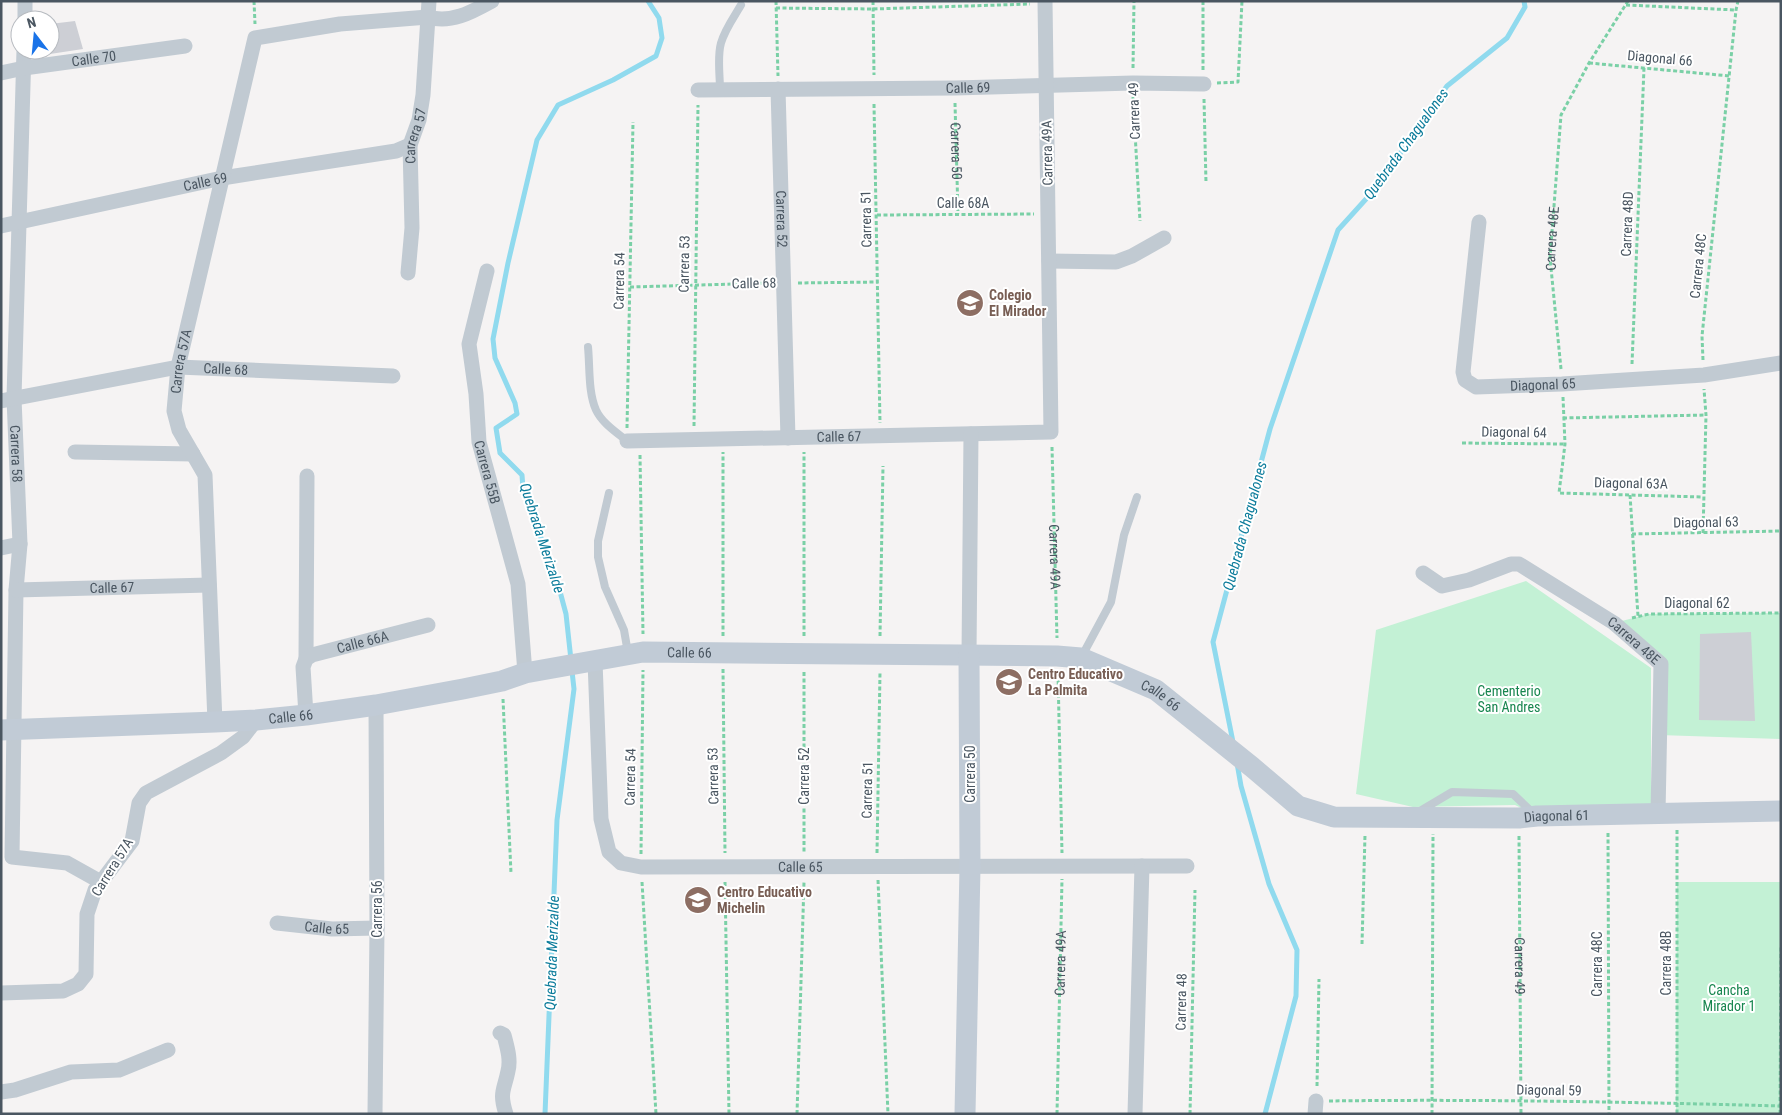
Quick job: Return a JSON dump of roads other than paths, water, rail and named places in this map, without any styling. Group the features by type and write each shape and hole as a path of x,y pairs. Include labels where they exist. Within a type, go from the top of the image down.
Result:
{"street":[{"name":"Carrera 57","path":"408,273 412,228 410,145 419,120 422,104 430,1"},
{"path":"428,17 437,20 468,14 492,1"},
{"name":"Carrera 49A","path":"1045,2 1052,432"},
{"name":"Carrera 57A","path":"215,722 204,475 179,430 174,411 178,367 255,38 340,24 428,17"},
{"name":"Calle 70","path":"1,73 24,68 185,46"},
{"name":"Carrera 58","path":"24,60 19,222 8,399 20,544 7,730 12,858 67,863 100,882"},
{"name":"Calle 69","path":"698,90 874,87 955,88 1046,84 1204,84"},
{"name":"Carrera 52","path":"778,89 788,438"},
{"name":"Calle 69","path":"1,226 222,178 396,151 410,145"},
{"name":"Diagonal 65","path":"1479,222 1463,372 1465,380 1476,387 1562,384 1704,375 1781,363"},
{"path":"1049,261 1116,262 1132,256 1164,238"},
{"name":"Carrera 55B","path":"487,271 469,344 476,394 479,442 518,584 525,673"},
{"name":"Calle 68","path":"8,399 178,367 393,376"},
{"name":"Calle 67","path":"633,441 1052,432"},
{"name":"Carrera 50","path":"965,1114 970,867 971,434"},
{"path":"75,452 193,454"},
{"path":"306,476 304,663 306,715"},
{"path":"1,548 20,544"},
{"name":"Carrera 48E","path":"1423,572 1442,586 1469,580 1511,564 1519,564 1614,623 1661,664 1667,812"},
{"name":"Calle 67","path":"16,590 208,585"},
{"name":"Calle 66A","path":"304,663 312,655 428,625"},
{"name":"Calle 66","path":"7,730 256,720 306,715 376,705 502,680 525,673 635,654 723,652 1057,656 1081,658 1156,690 1298,806 1334,817"},
{"name":"Calle 65","path":"593,661 601,820 609,852 620,863 641,867 1187,866"},
{"name":"Carrera 56","path":"375,1114 377,928 376,705"},
{"name":"Carrera 57A","path":"1,993 63,991 78,984 86,974 87,914 95,890 132,841 139,803 146,793 221,753 243,737 256,720"},
{"name":"Diagonal 61","path":"1334,817 1528,817 1667,812 1781,811"},
{"path":"1135,1114 1142,866"},
{"name":"Calle 65","path":"277,923 332,930 377,928"},
{"path":"500,1034 504,1036 509,1054 508,1070 501,1093 506,1114"},
{"path":"1,1092 15,1090 71,1072 119,1070 168,1050"}],"lane":[{"path":"720,90 719,55 721,43 741,5"},
{"path":"588,347 592,398 597,411 605,422 633,441"},
{"path":"609,493 598,541 598,557 605,587 635,654"},
{"path":"1081,658 1111,602 1124,535 1137,497"},
{"path":"1412,816 1452,792 1513,794 1528,817"}],"waterway":[{"name":"Quebrada Merizalde","path":"571,660 566,614 558,584 523,489 522,475 500,453 496,428 517,414 515,403 495,358 493,339 508,263 537,140 558,105 613,80 656,56 662,38 659,18 648,1"},
{"name":"Quebrada Chagualones","path":"1233,742 1213,642 1270,429 1338,230 1376,188 1447,86 1507,38 1525,7 1524,1"},
{"name":"Quebrada Merizalde","path":"545,1114 557,820 574,689 572,671"},
{"name":"Quebrada Chagualones","path":"1237,763 1241,786 1269,884 1297,950 1296,996 1265,1114"}],"place":[{"name":"Colegio El Mirador","path":"970,303"},
{"name":"Centro Educativo La Palmita","path":"1009,682"},
{"name":"Centro Educativo Michelin","path":"698,900"}],"park label":[{"name":"Cementerio San Andres","path":"1509,700"},
{"name":"Cancha Mirador 1","path":"1729,998"}]}
